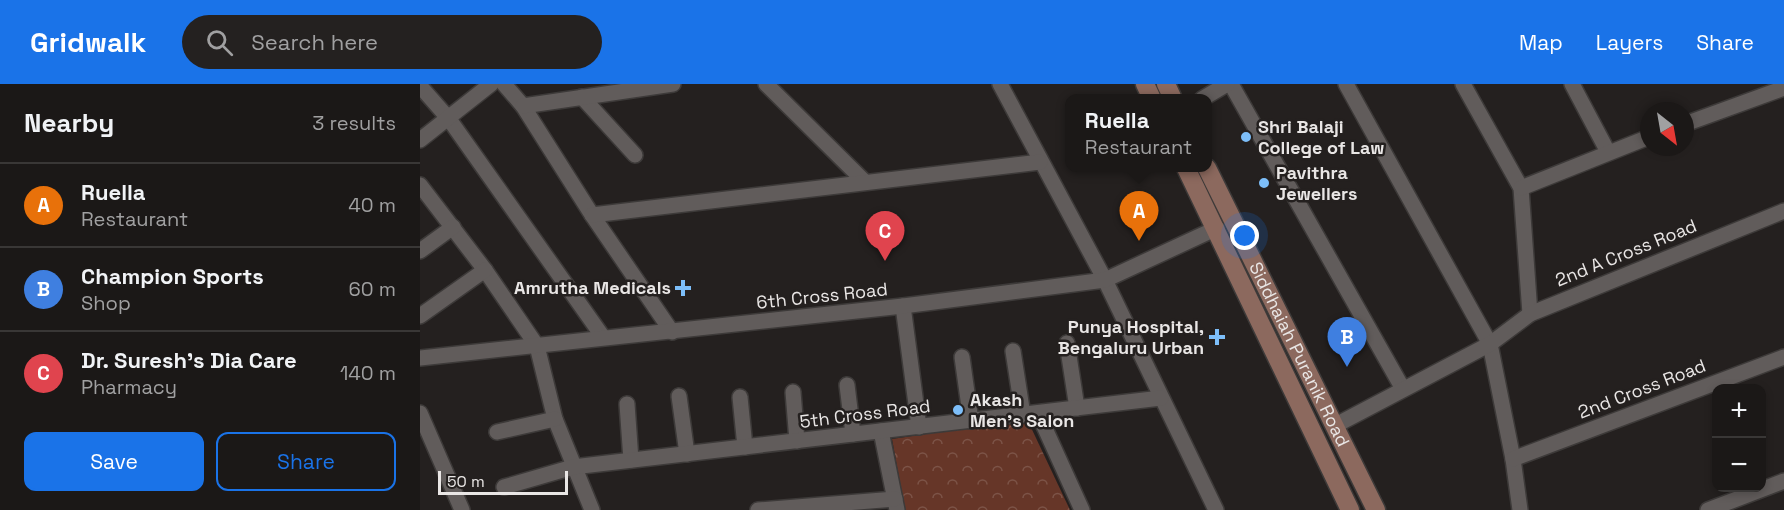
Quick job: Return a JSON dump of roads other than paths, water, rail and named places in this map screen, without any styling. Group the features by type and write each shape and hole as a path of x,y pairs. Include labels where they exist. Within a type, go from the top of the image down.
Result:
{"main road":[{"name":"Siddhaiah Puranik Road","path":"1188,172 1217,228 1350,510"},
{"name":"Siddhaiah Puranik Road","path":"1209,172 1376,510"}],"street":[{"path":"420,140 491,84"},
{"path":"504,84 523,106 592,215 672,332"},
{"path":"523,106 673,84"},
{"path":"766,84 864,181"},
{"path":"1000,84 1105,280 1216,510"},
{"path":"1211,94 1229,84 1402,389"},
{"path":"1346,84 1490,344 1513,459 1520,510"},
{"path":"1463,84 1521,188 1530,314"},
{"path":"1572,84 1608,153"},
{"path":"420,86 449,119 603,338"},
{"path":"1694,121 1784,88"},
{"path":"582,97 635,155"},
{"path":"1521,188 1640,141"},
{"path":"592,215 864,181 1040,162"},
{"path":"420,185 485,270 537,346 555,419 592,510"},
{"name":"2nd A Cross Road","path":"1336,425 1490,344 1530,314 1784,211"},
{"path":"420,251 453,227"},
{"name":"6th Cross Road","path":"420,358 903,306 1105,280 1217,228"},
{"path":"420,316 485,270"},
{"path":"903,306 919,427"},
{"path":"1067,343 1077,408"},
{"path":"1013,351 1031,414 1082,510"},
{"path":"962,357 971,421"},
{"name":"2nd Cross Road","path":"1513,459 1784,357"},
{"path":"847,385 853,434"},
{"path":"793,392 797,441"},
{"path":"679,396 687,454"},
{"path":"740,397 745,447"},
{"name":"5th Cross Road","path":"504,487 573,467 1161,398"},
{"path":"627,405 631,460"},
{"path":"420,413 462,510"},
{"path":"497,432 555,419"},
{"path":"758,510 896,504 881,431"},
{"path":"1708,510 1784,481"}],"place":[{"name":"Shri Balaji College of Law","path":"1246,137"},
{"name":"Pavithra Jewellers","path":"1264,183"},
{"name":"Ruella","path":"1139,241"},
{"name":"Dr. Suresh's Dia Care","path":"885,261"},
{"name":"Amrutha Medicals","path":"683,288"},
{"name":"Punya Hospital, Bengaluru Urban","path":"1217,337"},
{"name":"Champion Sports","path":"1347,367"},
{"name":"Akash Men's Salon","path":"958,410"}]}
